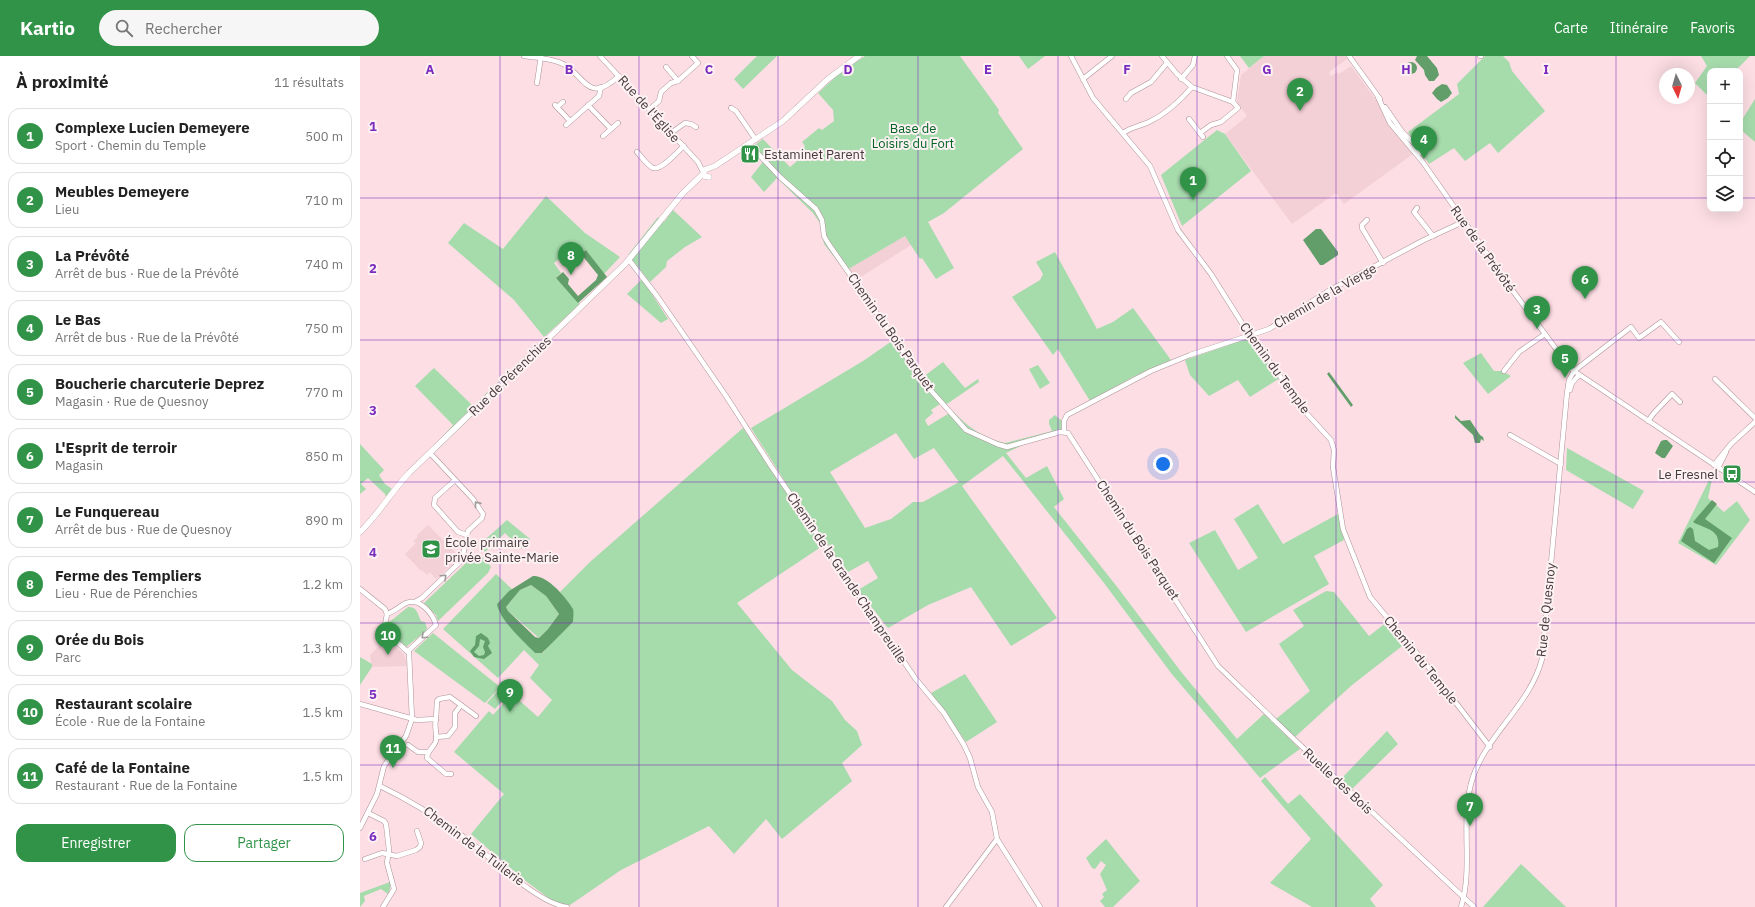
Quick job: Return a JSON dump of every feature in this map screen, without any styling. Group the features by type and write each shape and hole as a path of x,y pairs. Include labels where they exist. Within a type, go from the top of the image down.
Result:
{"main road":[{"path":"678,200 705,171 713,168 735,154 785,119 830,77 859,56"},
{"path":"678,200 697,184 710,176 735,154"},
{"path":"705,171 711,171 710,176"},
{"name":"Rue de Pérenchies","path":"360,532 375,517 400,484 430,453 629,260 678,200"}],"street":[{"path":"524,56 541,57 561,62 585,84 592,87 601,87 611,83 619,76"},
{"name":"Rue de l'Église","path":"600,56 684,146 705,171"},
{"path":"650,109 659,101 661,92 672,83 678,81 698,63 692,56"},
{"name":"Chemin du Temple","path":"1071,56 1099,106 1150,166 1178,230 1211,274 1250,336 1278,373 1297,403 1332,443 1335,452 1333,467 1344,533 1370,596 1422,659 1490,747"},
{"path":"1083,79 1112,56"},
{"path":"1162,56 1181,79 1192,87 1233,102 1238,108 1221,122 1211,124 1202,135 1189,119"},
{"path":"1181,79 1193,65 1195,56"},
{"path":"1227,56 1237,70 1233,102"},
{"name":"Rue de la Prévôté","path":"1350,56 1400,129 1415,144 1422,161 1509,286 1574,371 1755,492"},
{"path":"537,83 541,57"},
{"path":"1126,99 1130,94 1151,82 1167,63"},
{"path":"666,67 678,81"},
{"path":"563,102 556,106 568,123 600,95 601,87"},
{"path":"1123,133 1128,129 1145,124 1178,103 1192,87"},
{"path":"588,105 612,129"},
{"path":"731,108 736,111 756,140"},
{"path":"603,136 618,123"},
{"path":"671,133 685,123 696,126"},
{"name":"Chemin du Bois Parquet","path":"749,144 780,176 816,209 822,220 826,241 901,348 918,375 966,430 1007,447 1064,431 1068,433 1214,661"},
{"path":"637,152 651,166 658,168 684,146"},
{"path":"1417,208 1414,212 1433,236"},
{"path":"1367,220 1362,225 1362,228 1383,263"},
{"name":"Chemin de la Vierge","path":"1064,431 1064,421 1067,415 1123,385 1190,355 1250,336 1272,327 1312,301 1433,236 1465,221"},
{"name":"Chemin de la Grande Champreuille","path":"629,260 660,301 726,396 771,466 915,678 940,708 957,734 969,755 978,787 991,808 995,822 997,839 1040,907"},
{"path":"1574,371 1631,327 1639,338 1661,322 1679,342"},
{"path":"1504,371 1517,354 1545,334"},
{"name":"Rue de Quesnoy","path":"1461,907 1464,898 1469,794 1476,770 1490,747 1528,693 1537,676 1542,659 1568,383 1574,371"},
{"name":"Rue de Quesnoy","path":"1566,414 1570,387 1579,375"},
{"path":"1715,379 1755,418"},
{"path":"1648,421 1654,412 1672,394 1680,402"},
{"path":"1716,466 1728,447 1755,422"},
{"path":"1510,435 1561,464"},
{"path":"387,614 395,611 407,603 415,602 422,598 462,560 467,535 482,517 483,512 430,453"},
{"path":"455,480 435,498 434,505 458,532 467,535"},
{"path":"360,589 385,609 387,614 385,627 387,633 408,651 412,719 406,736 384,766 380,786 360,828"},
{"path":"408,651 436,625 430,612 415,602"},
{"name":"Ruelle des Bois","path":"1214,661 1293,739 1474,907"},
{"path":"452,774 446,774 429,761 427,757 436,737 437,702 439,699 450,697 476,716"},
{"path":"360,704 412,719 436,719"},
{"path":"436,737 448,736 455,728 455,713 461,705"},
{"path":"408,745 418,752 428,752"},
{"name":"Chemin de la Tuilerie","path":"380,786 431,814 477,846 510,874 545,898 556,905 567,907"},
{"path":"368,813 384,821 386,824 388,854 387,863 394,889 383,907"},
{"path":"366,860 382,853 399,856 419,849 421,843 417,831"},
{"path":"946,907 997,839"}],"shaded area":[{"path":"1264,56 1345,56 1347,59 1329,72 1331,76 1337,72 1339,74 1351,66 1381,107 1386,120 1395,133 1408,145 1413,154 1344,204 1336,193 1292,224 1225,134 1247,116 1237,102 1241,75"},
{"path":"1417,56 1427,56 1437,68 1439,75 1434,81 1429,81 1424,70 1415,60"},
{"path":"1409,62 1413,62 1417,68 1413,74 1409,74 1405,70 1405,66"},
{"path":"1442,84 1447,85 1452,93 1448,98 1441,102 1432,93"},
{"path":"1316,229 1321,229 1338,252 1338,255 1323,265 1320,265 1303,240"},
{"path":"905,236 911,245 853,282 845,271"},
{"path":"586,250 607,277 578,303 556,278 563,272 569,279 568,284 578,296 596,280 598,275 581,254"},
{"path":"1329,372 1353,405 1351,407 1327,374"},
{"path":"1455,415 1461,421 1470,420 1483,437 1484,441 1481,439 1480,443 1475,443 1473,435 1455,418"},
{"path":"1667,440 1673,446 1665,458 1662,458 1655,453 1661,441"},
{"path":"1712,500 1717,504 1705,519 1732,538 1714,563 1681,541 1687,529 1690,527 1693,529 1695,541 1709,550 1718,547 1717,536 1715,533 1693,522"},
{"name":"École primaire privée Sainte-Marie","path":"428,525 460,557 436,579 430,572 427,575 422,570 421,571 405,554 416,543 413,541 418,537 417,535"},
{"path":"533,576 544,579 556,588 570,604 573,609 573,622 542,653 535,653 512,630 499,610 497,604 509,591","holes":["531,585 546,596 559,614 539,638 535,637 508,611 506,607 520,590"]},
{"path":"481,633 488,638 490,643 488,646 492,653 484,659 474,657 470,651 475,645 476,636","holes":["480,639 485,641 483,647 485,652 484,655 479,656 474,652 479,646"]},
{"path":"388,641 404,654 407,666 372,667 370,655 380,645 383,647"}],"green space":[{"path":"757,56 777,56 743,89 734,79"},
{"name":"Base de Loisirs du Fort","path":"865,56 960,56 999,110 998,113 1023,149 944,213 928,222 954,268 936,279 922,258 920,259 905,236 845,271 824,244 820,223 813,213 777,178 764,192 751,177 766,158 754,146 763,139 790,167 796,162 805,146 802,142 819,128 822,130 834,121 833,110 818,93 841,72"},
{"path":"1019,56 1045,56 1028,69"},
{"path":"1240,56 1264,56 1249,68"},
{"path":"1485,56 1503,56 1509,62 1512,71 1545,111 1498,153 1490,143 1465,161 1454,148 1429,164 1408,132 1459,94 1457,84"},
{"path":"1701,56 1750,56 1738,68 1707,68 1707,95 1695,83 1707,66"},
{"path":"1755,99 1755,142 1743,132 1743,118"},
{"path":"1217,130 1225,134 1251,171 1182,226 1161,175"},
{"path":"546,196 585,233 620,257 604,274 586,250 581,254 567,253 554,263 561,273 556,278 580,304 544,337 514,300 448,243 464,223 503,249"},
{"path":"673,210 702,237 685,247 667,261 666,267 650,282 628,255 658,217 664,222"},
{"path":"1055,252 1097,329 1113,322 1133,308 1171,360 1133,377 1090,401 1058,349 1053,355 1012,297 1040,280 1043,274 1036,262"},
{"path":"642,279 668,319 661,323 627,294"},
{"path":"1243,340 1250,340 1280,378 1250,397 1238,380 1209,396 1190,375 1185,360"},
{"path":"892,341 897,345 901,343 910,358 906,361 919,380 943,362 965,388 978,379 979,382 947,404 943,402 931,410 933,413 925,420 928,426 953,411 976,431 1005,443 1052,431 1049,420 1055,415 1062,421 1062,433 1033,440 1006,453 1026,478 1047,466 1064,499 1054,507 1118,588 1182,673 1237,739 1264,714 1300,749 1260,778 1171,673 1104,583 1003,456 962,486 1057,618 1011,646 971,587 928,605 888,628 858,590 878,578 868,561 846,573 828,544 821,547 737,603 792,670 832,701 845,720 857,731 862,745 842,763 852,781 782,839 766,819 734,854 709,826 621,870 570,905 554,902 523,879 471,834 504,794 454,752 489,711 493,715 512,694 538,717 552,700 530,678 539,665 524,650 498,678 443,629 496,574 512,589 497,604 535,653 543,653 552,641 573,622 573,610 560,592 590,562 743,428 789,496 793,494 751,428 863,361","holes":["896,433 914,459 934,448 959,482 923,502 913,502 891,519 865,528 830,472"]},
{"path":"538,344 543,348 436,451 433,447 453,425 415,386 434,368 473,406"},
{"path":"1481,353 1494,371 1502,371 1511,376 1488,394 1463,363"},
{"path":"1038,365 1050,383 1040,389 1029,369"},
{"path":"360,444 384,470 379,475 385,484 392,489 386,497 385,494 368,478 361,484 366,489 360,494"},
{"path":"1567,448 1644,491 1633,509 1566,470"},
{"path":"1714,470 1708,498 1724,512 1737,501 1750,520 1716,565 1678,543"},
{"path":"1258,504 1283,544 1338,514 1344,540 1314,556 1329,584 1246,632 1189,543 1215,530 1238,570 1258,558 1234,519"},
{"path":"507,520 530,539 521,549 505,533 485,552 479,545"},
{"path":"478,555 486,560 491,567 488,573 438,621 436,615 424,603 464,565 466,560"},
{"path":"531,585 546,596 559,614 539,638 508,611 506,607 520,590"},
{"path":"1326,591 1334,592 1369,636 1387,622 1406,643 1352,685 1295,737 1276,719 1310,691 1279,644 1304,626 1293,610"},
{"path":"408,607 416,610 421,621 425,622 427,628 426,631 406,647 391,635 387,624"},
{"path":"433,633 500,687 485,703 414,651"},
{"path":"360,657 372,664 372,667 360,685"},
{"path":"965,674 997,722 966,742 931,693"},
{"path":"500,688 508,695 495,709 487,703"},
{"path":"1387,731 1398,744 1351,790 1340,780"},
{"path":"1265,777 1288,804 1300,794 1383,885 1370,899 1376,907 1312,907 1270,883 1311,839 1261,781"},
{"path":"1106,839 1140,881 1113,907 1105,907 1100,901 1104,897 1102,894 1107,890 1100,874 1106,865 1101,861 1095,869 1092,868 1086,858"},
{"path":"1521,864 1566,907 1483,907"},
{"path":"390,882 388,894 381,889 364,896 365,901 360,907 360,893"}],"place":[{"name":"Meubles Demeyere","path":"1300,111"},
{"name":"Estaminet Parent","path":"750,154"},
{"name":"Le Bas","path":"1424,159"},
{"name":"Complexe Lucien Demeyere","path":"1193,200"},
{"name":"Ferme des Templiers","path":"571,275"},
{"name":"L'Esprit de terroir","path":"1585,299"},
{"name":"La Prévôté","path":"1537,329"},
{"name":"Boucherie charcuterie Deprez","path":"1565,378"},
{"name":"Le Fresnel","path":"1732,474"},
{"name":"École primaire privée Sainte-Marie","path":"431,549"},
{"name":"Restaurant scolaire","path":"388,655"},
{"name":"Orée du Bois","path":"510,712"},
{"name":"Café de la Fontaine","path":"393,768"},
{"name":"Le Funquereau","path":"1470,826"}]}
